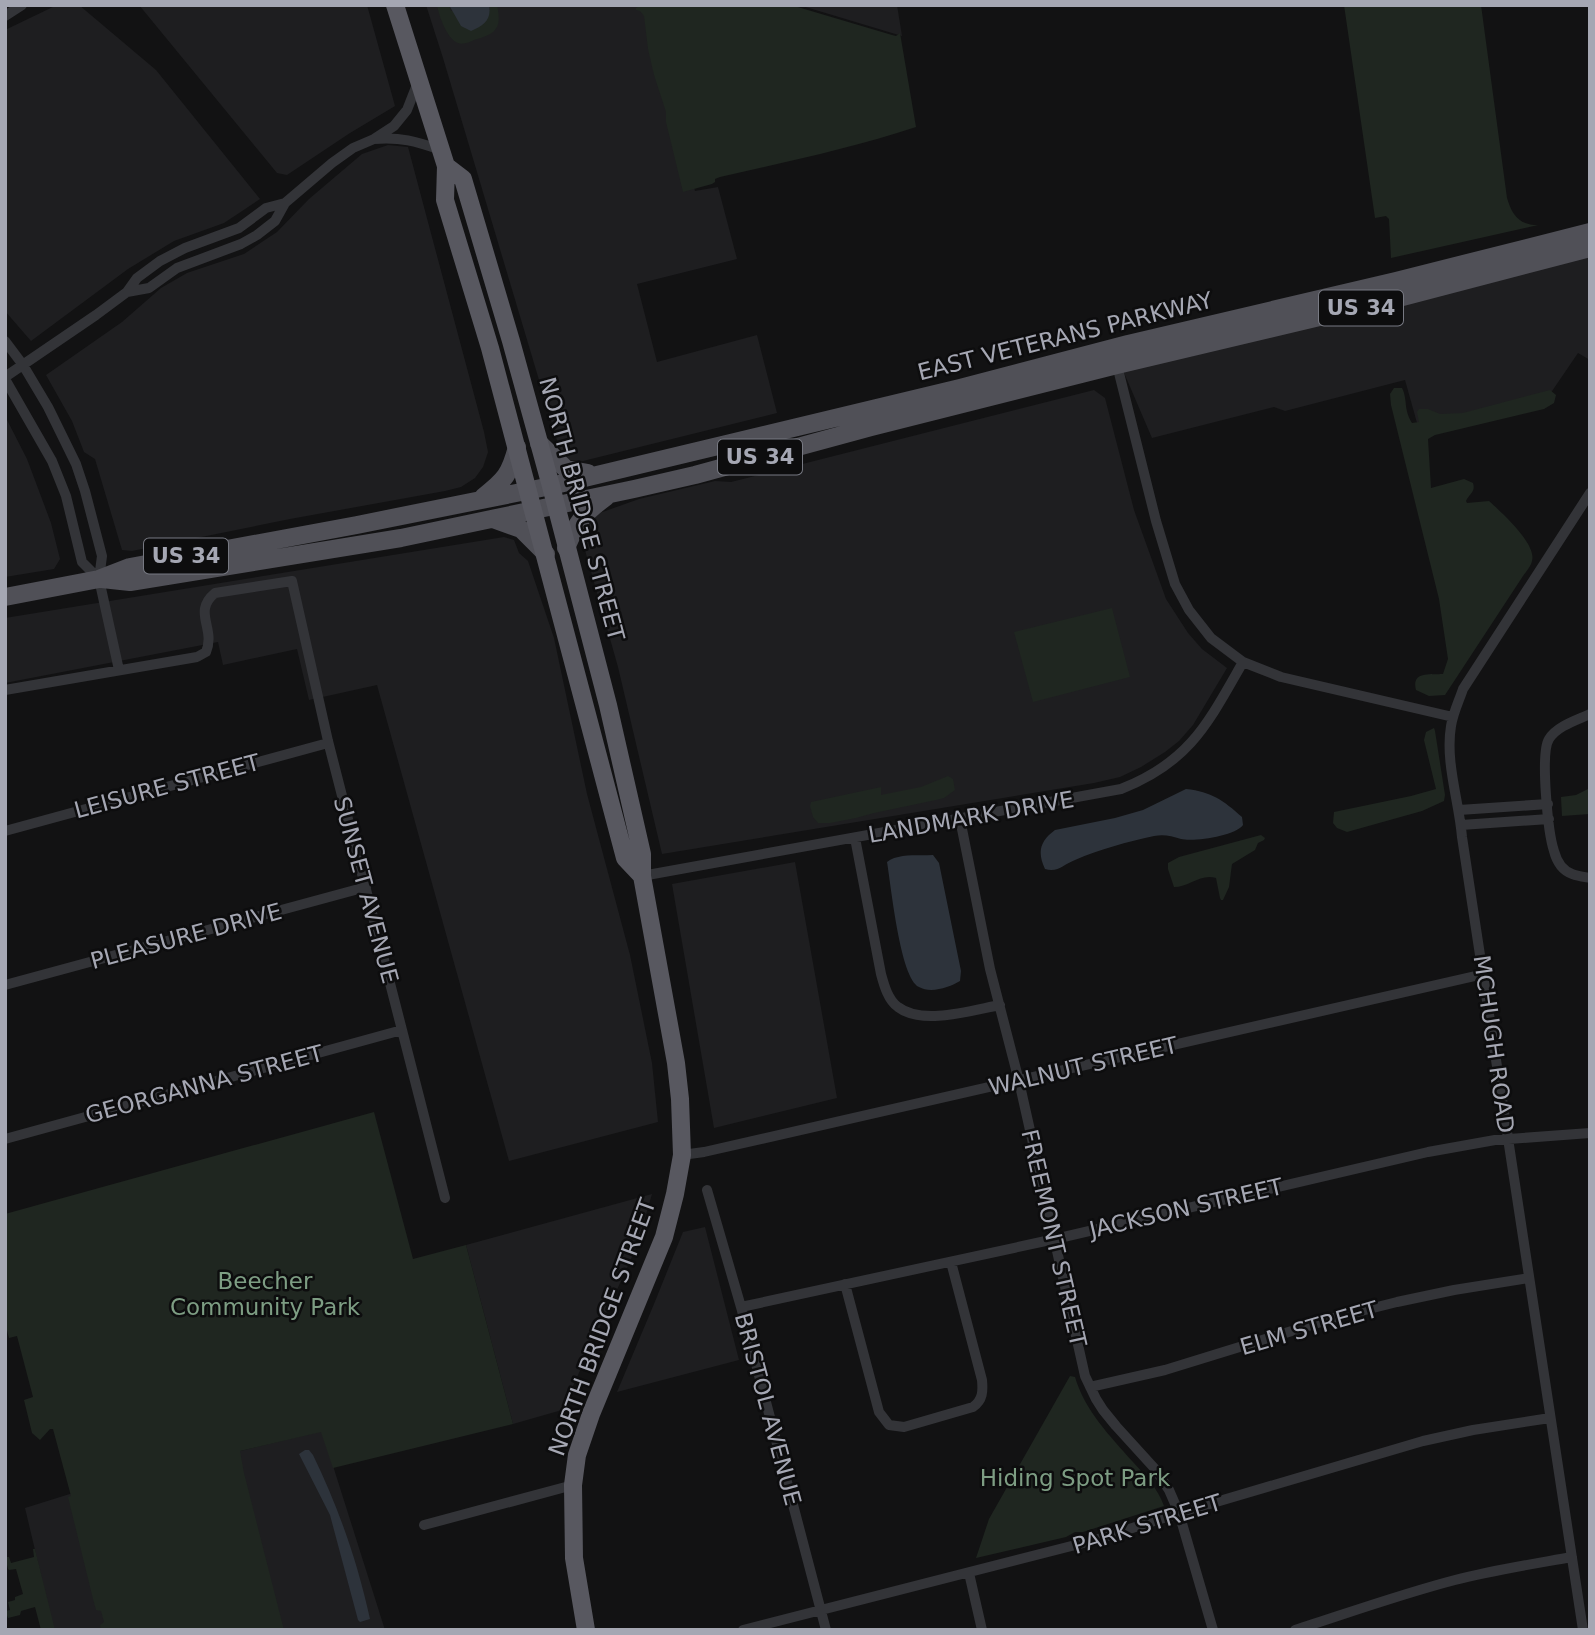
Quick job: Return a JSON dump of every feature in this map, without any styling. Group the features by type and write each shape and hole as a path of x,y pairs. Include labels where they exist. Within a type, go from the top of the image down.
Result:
{"highway":[{"name":"NORTH BRIDGE STREET","path":"395,5 444,158 445,200 490,348 625,858 642,876"},
{"name":"NORTH BRIDGE STREET","path":"444,158 463,179 508,329 608,705 642,854 642,876 676,1063 680,1099 682,1156 664,1237 591,1414 577,1455 573,1485 574,1558 586,1630"}],"main road":[{"name":"EAST VETERANS PARKWAY","path":"555,506 695,475 1409,277 1590,232"},
{"name":"EAST VETERANS PARKWAY","path":"551,486 960,388 1391,300 1590,248"},
{"path":"539,443 566,469 602,474"},
{"path":"479,500 506,477 517,447"},
{"name":"US 34","path":"5,597 99,579 130,567 551,486"},
{"path":"566,548 582,516 611,494"},
{"name":"US 34","path":"99,579 130,582 361,545 555,506"},
{"path":"493,519 521,529 546,554"}],"street":[{"path":"5,16 22,5"},
{"path":"99,579 82,562 66,496 52,461 5,378 127,292 149,288 177,268 241,244 257,235 275,221 285,203 353,148 394,126 403,116 419,80"},
{"path":"374,139 395,137 411,140 444,158"},
{"path":"5,341 48,407 76,464 102,556 99,579 119,670 5,690"},
{"path":"1115,357 1151,504 1175,584 1201,626 1221,646 1243,662 1281,677 1453,717"},
{"name":"MCHUGH ROAD","path":"1583,1630 1450,754 1453,717 1463,689 1590,494"},
{"name":"SUNSET AVENUE","path":"119,670 197,657 206,652 210,643 204,609 207,599 215,593 292,581 328,743 445,1198"},
{"name":"LANDMARK DRIVE","path":"642,876 1121,789 1152,775 1192,743 1208,722 1243,662"},
{"path":"1590,713 1560,729 1549,739 1545,750 1554,852 1561,866 1573,875 1590,878"},
{"name":"LEISURE STREET","path":"5,831 328,743"},
{"path":"1459,810 1548,804"},
{"name":"FREEMONT STREET","path":"960,818 988,958 1020,1081 1083,1365 1090,1387 1103,1410 1156,1470 1169,1490 1179,1513 1213,1630"},
{"path":"1461,825 1549,819"},
{"path":"855,838 881,974 886,991 898,1007 915,1015 935,1017 1000,1005"},
{"name":"PLEASURE DRIVE","path":"5,985 366,887"},
{"name":"WALNUT STREET","path":"682,1156 1484,974"},
{"name":"GEORGANNA STREET","path":"5,1139 402,1030"},
{"name":"JACKSON STREET","path":"741,1307 1055,1239 1428,1152 1508,1139 1590,1133"},
{"name":"BRISTOL AVENUE","path":"707,1190 741,1307 826,1630"},
{"path":"845,1284 879,1412 890,1425 904,1427 974,1407 982,1394 982,1380 951,1262"},
{"name":"ELM STREET","path":"1090,1387 1174,1367 1376,1307 1454,1290 1529,1278"},
{"name":"PARK STREET","path":"743,1630 1096,1540 1423,1441 1550,1418"},
{"path":"424,1525 573,1485"},
{"path":"1295,1630 1459,1579 1572,1557"},
{"path":"969,1573 982,1630"}],"shaded area":[{"path":"57,5 79,5 156,70 260,199 224,223 174,241 128,269 31,341 5,311 5,30"},
{"path":"139,5 367,5 395,106 287,175 277,173"},
{"path":"426,5 646,5 695,191 718,187 737,259 637,284 657,362 757,335 777,413 583,461 568,460 559,447"},
{"path":"449,5 489,5 488,19 471,31 461,26"},
{"path":"799,5 897,5 902,36"},
{"path":"388,145 408,147 484,432 488,452 483,467 475,478 461,487 445,491 132,551 122,550 95,459 84,452 72,421 46,375 122,322 161,288 187,273 244,254 277,232 309,199 362,154"},
{"path":"1590,251 1590,360 1578,353 1548,397 1419,430 1405,380 1285,411 1274,407 1152,438 1122,368"},
{"path":"1094,390 1105,398 1134,510 1166,599 1202,649 1227,668 1193,725 1179,741 1141,767 1120,777 1094,783 662,854 618,667 581,536 597,514 639,499 715,481 731,482"},
{"path":"5,416 27,459 51,523 60,559 54,569 5,577"},
{"path":"504,537 514,540 519,553 528,561 554,638 587,794 630,955 652,1063 658,1122 509,1161 377,685 309,700 297,649 223,665 218,642 5,683 5,618"},
{"path":"1186,789 1203,792 1223,801 1242,817 1243,825 1232,832 1204,839 1154,836 1094,852 1057,869 1045,869 1041,847 1055,830 1143,810"},
{"path":"933,855 939,863 961,971 960,981 929,990 919,987 912,980 907,967 897,930 887,862 903,856"},
{"path":"795,862 837,1098 714,1128 672,884"},
{"path":"652,1194 636,1248 562,1410 513,1424 466,1245"},
{"path":"705,1227 739,1360 617,1392 683,1232"},
{"path":"322,1431 385,1630 54,1630 25,1508 217,1448 240,1451"},
{"path":"309,1450 313,1455 339,1515 370,1619 360,1622 358,1620 330,1515 299,1454"}],"green space":[{"path":"437,5 449,5 451,11 490,10 489,5 497,5 498,25 488,35 458,43 447,32"},
{"path":"641,5 791,5 892,35 900,33 916,127 843,148 720,177 712,184 683,192 666,112 648,49 644,16 636,10"},
{"path":"1344,5 1481,5 1507,198 1517,218 1538,225 1391,258 1389,219 1386,216 1375,218"},
{"path":"1394,388 1402,388 1412,423 1419,422 1419,409 1440,414 1463,413 1550,390 1556,395 1554,403 1544,409 1435,435 1428,439 1431,488 1464,479 1473,483 1474,489 1467,503 1489,501 1524,537 1532,554 1530,567 1445,695 1429,696 1416,690 1415,684 1419,677 1427,674 1443,674 1448,659 1439,599 1391,405 1390,394"},
{"path":"1112,608 1130,677 1033,702 1014,632"},
{"path":"1434,728 1444,801 1422,811 1347,832 1337,828 1333,823 1334,812 1436,789 1424,740 1426,732"},
{"path":"948,776 953,779 955,790 944,798 856,818 818,823 810,806 811,802 881,787 881,795 921,787"},
{"path":"1590,788 1590,814 1562,816 1561,797 1576,795"},
{"path":"1261,835 1265,838 1258,843 1255,850 1232,864 1229,887 1223,900 1220,898 1216,878 1205,877 1174,887 1168,863 1179,857"},
{"name":"Beecher Community Park","path":"374,1112 413,1259 466,1245 513,1424 333,1468 321,1432 240,1451 284,1630 101,1630 100,1625 104,1622 93,1599 68,1497 71,1496 53,1429 40,1440 32,1433 24,1400 33,1397 17,1336 9,1338 5,1323 5,1214"},
{"name":"Hiding Spot Park","path":"1070,1376 1075,1377 1085,1401 1099,1423 1151,1482 1164,1506 1066,1537 976,1558 989,1519"},
{"path":"33,1549 55,1630 41,1630 35,1607 8,1618 5,1611 10,1610 8,1602 23,1594 16,1569 8,1569 5,1557 9,1557 11,1563 34,1557"}]}
